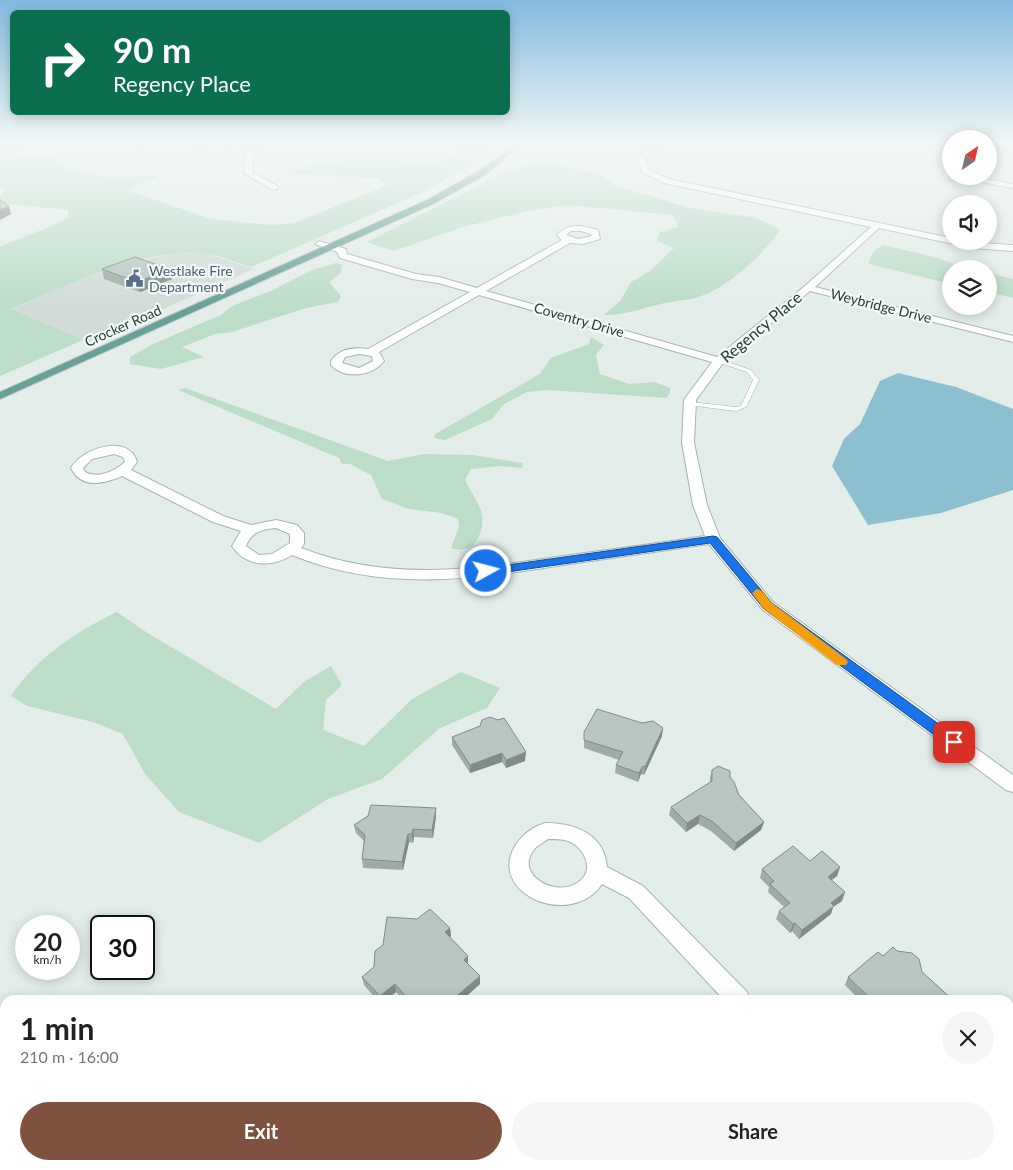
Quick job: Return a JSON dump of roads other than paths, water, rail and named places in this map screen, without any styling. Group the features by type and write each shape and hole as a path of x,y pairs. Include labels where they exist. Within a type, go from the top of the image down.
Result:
{"main road":[{"name":"Crocker Road","path":"0,384 422,198"},
{"name":"Crocker Road","path":"0,396 330,248 437,198"}],"street":[{"path":"747,198 942,239"},
{"name":"Regency Place","path":"878,225 808,288 719,360 690,400 688,443 700,504 713,539 768,606 850,668 1013,785"},
{"path":"371,352 568,240"},
{"name":"Coventry Drive","path":"319,244 341,251 343,256 415,277 439,280 719,360"},
{"path":"997,247 1013,248"},
{"name":"Weybridge Drive","path":"808,288 1013,339"},
{"path":"123,471 218,519 251,530"},
{"path":"267,525 284,525 292,528 298,538 292,550 284,555 265,559 248,556 239,546 241,540 251,530 267,525"},
{"path":"292,550 335,568 381,575 434,577 713,539"},
{"path":"596,871 636,892 734,995"}],"lane":[{"path":"690,404 736,410 743,407 756,380 749,371 719,360"}],"water":[{"path":"898,373 956,387 1013,409 1013,490 941,513 868,525 832,466 844,439 860,424 880,381"}],"place":[{"name":"Westlake Fire Department","path":"135,279"}]}
